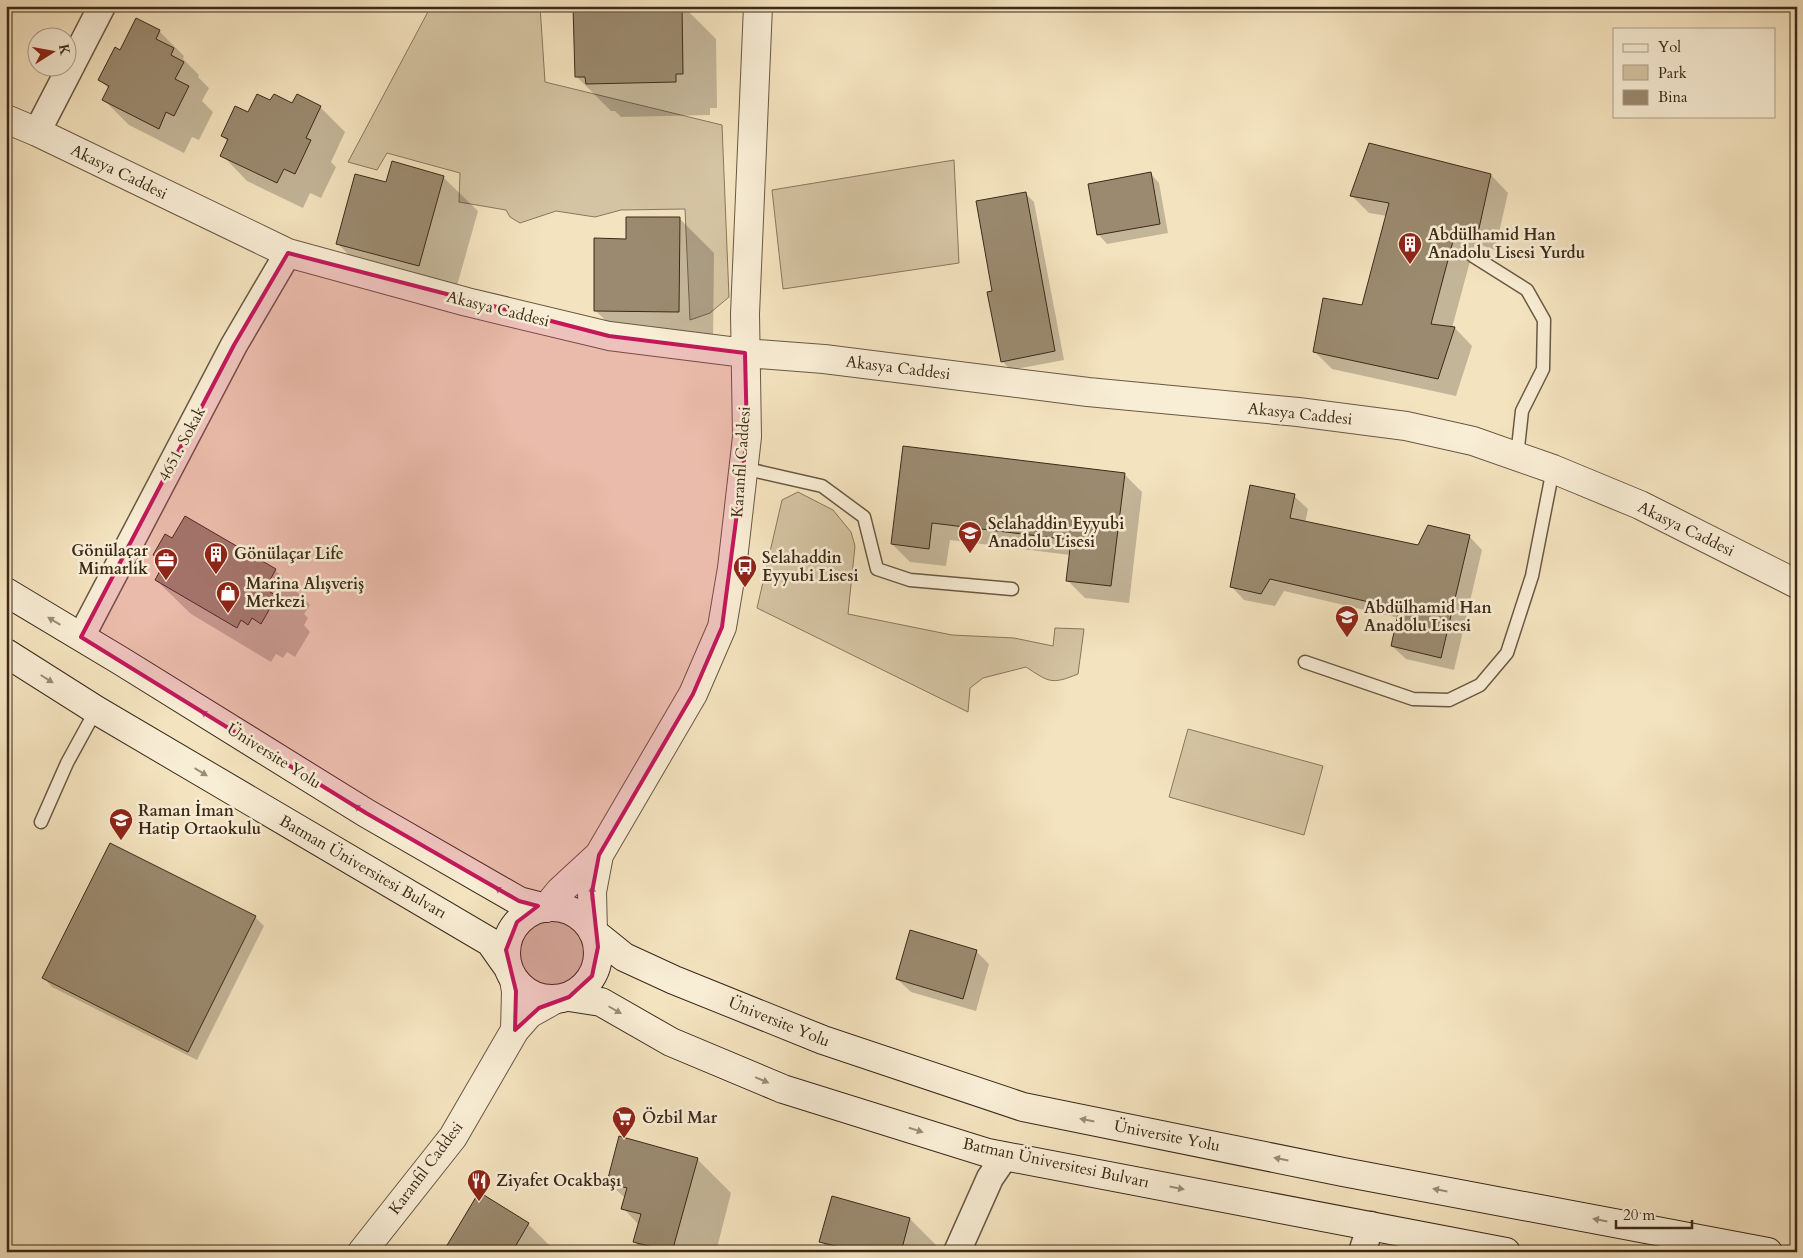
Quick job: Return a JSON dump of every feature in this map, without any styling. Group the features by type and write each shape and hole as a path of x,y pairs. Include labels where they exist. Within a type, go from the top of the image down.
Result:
{"main road":[{"name":"Karanfil Caddesi","path":"598,855 694,694 722,627 732,568 747,437 744,314 758,6"},
{"name":"Akasya Caddesi","path":"6,119 37,132 288,253 467,302 609,336 745,353 824,359 1088,392 1298,412 1406,426 1473,442 1553,469 1640,505 1797,584"},
{"name":"Üniversite Yolu","path":"6,592 366,813 518,901 546,908"},
{"name":"Batman Üniversitesi Bulvarı","path":"6,652 96,710 490,942 511,973"},
{"path":"546,908 560,891 598,855"},
{"path":"515,1030 529,1014 583,988 592,976 598,962 598,947 593,932 592,892 598,855"},
{"path":"515,1030 516,991 506,950 509,935 517,922 529,913 558,907 572,911 584,920 593,932"},
{"name":"Üniversite Yolu","path":"593,932 624,957 691,987 823,1040 1023,1107 1334,1170 1768,1252"},
{"path":"511,973 525,991 539,998 562,998"},
{"name":"Batman Üniversitesi Bulvarı","path":"562,998 601,1002 671,1042 783,1089 988,1153 1506,1252"},
{"name":"Karanfil Caddesi","path":"362,1252 453,1137 515,1030"}],"street":[{"path":"37,132 102,6"},
{"name":"4651. Sokak","path":"81,637 234,344 288,253"},
{"path":"957,1252 990,1178 1005,1156"},
{"path":"1362,1252 1371,1225"}],"lane":[{"path":"1473,256 1527,290 1544,320 1542,369 1522,410 1517,457"},
{"path":"743,468 822,486 864,516 878,569 910,580 1012,589"},
{"path":"1305,662 1414,699 1449,700 1480,685 1507,652 1532,576 1553,469"},
{"path":"41,822 67,763 96,710"}],"highlighted area":[{"path":"288,253 609,336 745,353 747,437 722,627 693,694 599,855 592,892 598,947 592,976 569,997 539,1008 515,1030 516,991 506,950 517,922 538,906 519,901 366,813 81,637 234,345"}],"green space":[{"path":"431,6 540,6 545,82 722,125 729,297 710,313 690,320 685,209 621,210 595,217 556,211 520,223 510,217 506,210 459,202 460,173 387,153 377,170 348,162"},
{"path":"954,160 959,263 783,289 772,190"},
{"path":"798,492 833,510 851,532 855,546 848,614 952,635 1014,638 1053,646 1055,628 1084,629 1078,674 1056,681 1045,679 1026,667 983,678 970,688 968,712 757,608 782,500"},
{"path":"1188,729 1323,766 1304,835 1169,797"},
{"path":"552,919 565,922 576,929 583,940 586,953 583,966 576,977 565,984 552,987 539,984 528,977 521,966 518,953 521,940 528,929 539,922"}],"building":[{"path":"573,6 682,6 683,74 676,74 676,82 586,84 585,77 575,77"},
{"path":"136,18 160,30 156,39 174,48 171,55 184,62 175,79 189,86 174,116 166,112 159,129 102,100 109,86 98,80 115,47 120,50"},
{"path":"257,94 270,100 274,94 292,103 297,94 321,106 306,138 311,140 295,174 284,169 277,183 220,156 228,139 221,136 235,106 248,112"},
{"name":"Abdülhamid Han Anadolu Lisesi Yurdu","path":"1369,143 1491,174 1478,233 1457,226 1431,324 1455,327 1438,379 1313,352 1323,298 1362,305 1389,203 1350,196"},
{"path":"392,161 444,176 419,266 336,244 355,174 386,182"},
{"path":"1151,172 1160,224 1097,235 1088,184"},
{"path":"1026,192 1055,351 1001,362 987,292 992,291 976,201"},
{"path":"626,217 680,217 679,312 594,311 594,238 626,239"},
{"path":"903,446 1125,473 1111,586 1066,581 1071,540 932,523 929,549 891,544"},
{"path":"1250,485 1295,494 1290,518 1418,545 1428,525 1470,535 1441,658 1391,646 1399,609 1270,579 1261,594 1230,587"},
{"name":"Gönülaçar Life","path":"185,516 276,569 270,580 275,583 270,592 277,596 261,624 252,618 248,625 241,620 237,628 155,580 161,569 157,567 161,560 153,555 165,534 172,538"},
{"path":"110,843 256,916 188,1052 42,978"},
{"path":"910,930 977,950 963,999 896,979"},
{"path":"619,1136 698,1158 672,1252 633,1242 641,1214 621,1209 627,1188 607,1182"},
{"path":"479,1192 529,1223 512,1252 443,1252"},
{"path":"832,1196 910,1218 901,1252 838,1252 840,1247 819,1242"}],"place":[{"name":"Abdülhamid Han Anadolu Lisesi Yurdu","path":"1410,265"},
{"name":"Selahaddin Eyyubi Anadolu Lisesi","path":"970,554"},
{"name":"Gönülaçar Life","path":"216,575"},
{"name":"Gönülaçar Mimarlık","path":"166,581"},
{"name":"Selahaddin Eyyubi Lisesi","path":"745,588"},
{"name":"Marina Alışveriş Merkezi","path":"228,614"},
{"name":"Abdülhamid Han Anadolu Lisesi","path":"1347,638"},
{"name":"Raman İman Hatip Ortaokulu","path":"121,841"},
{"name":"Özbil Mar","path":"624,1139"},
{"name":"Ziyafet Ocakbaşı","path":"479,1202"}]}
